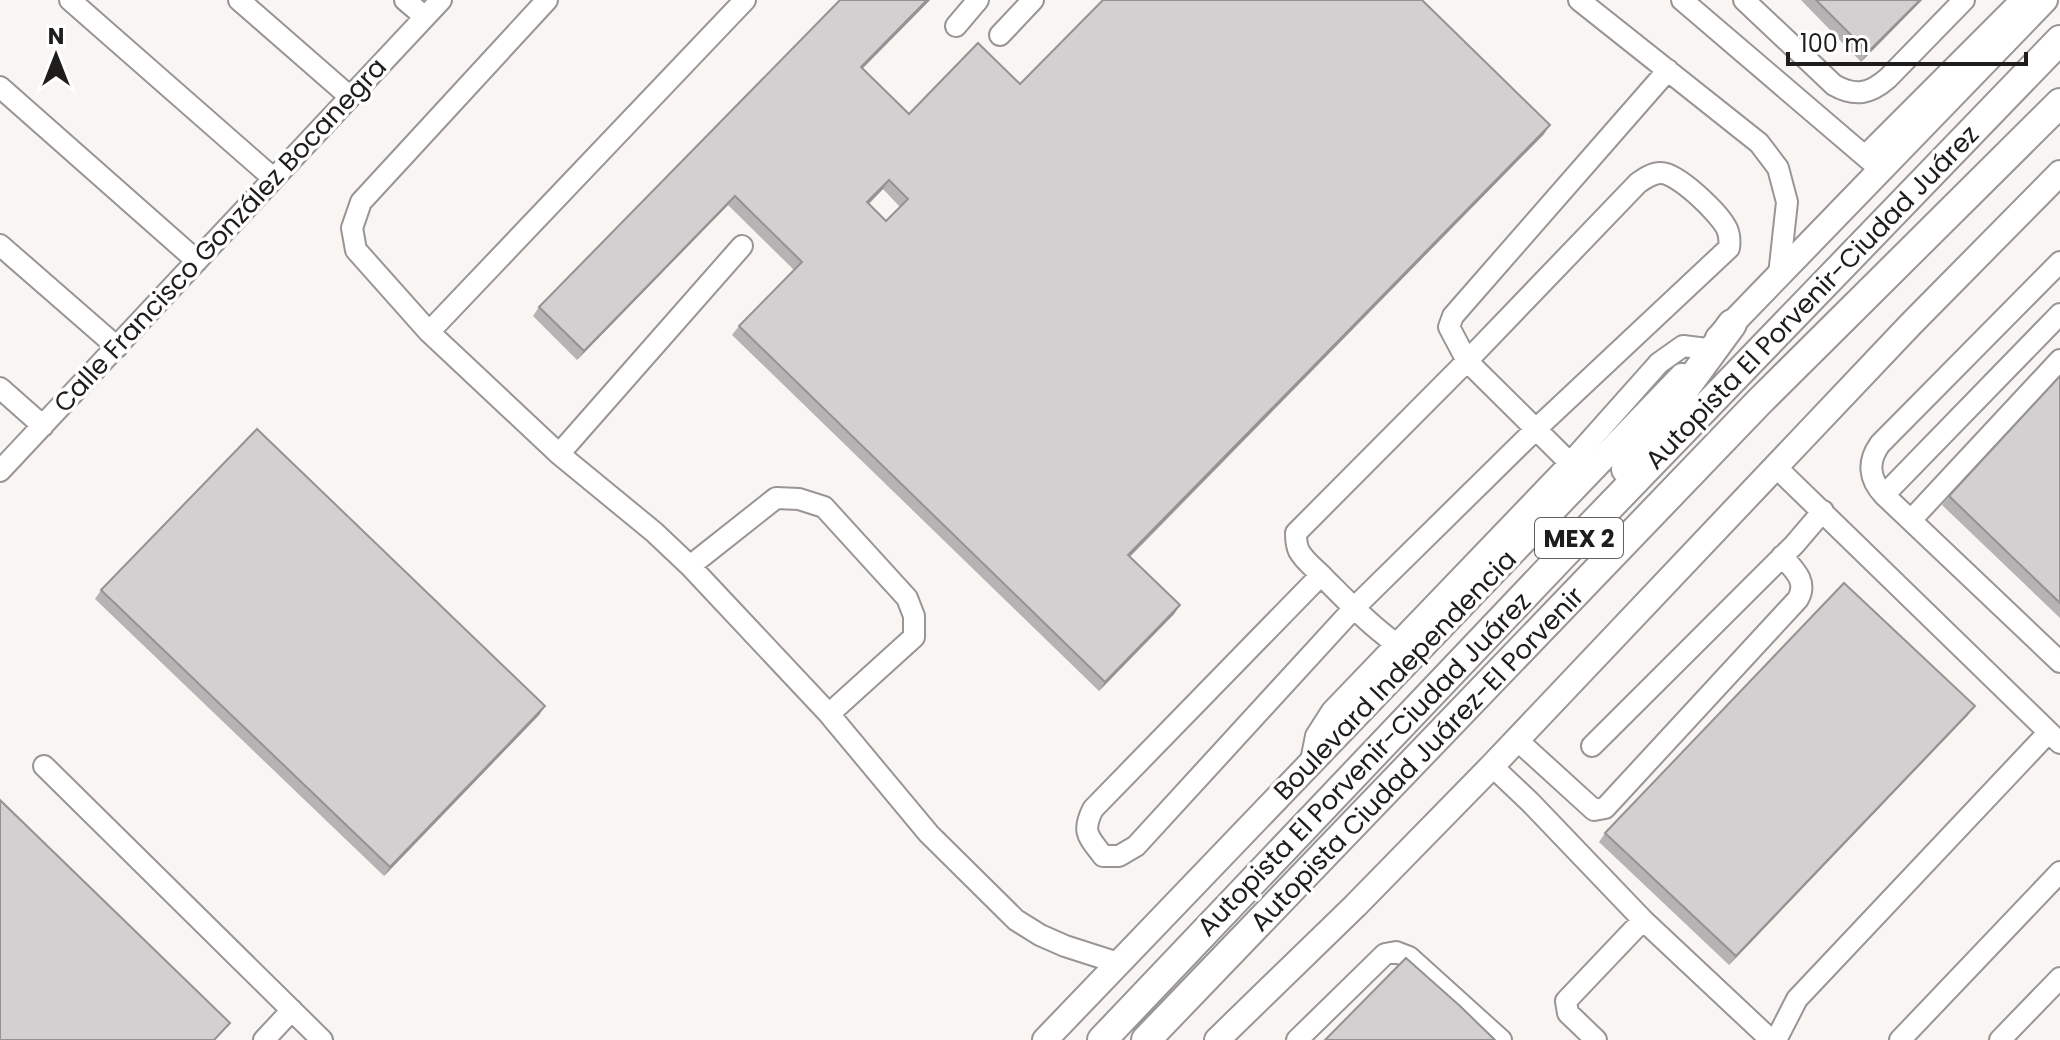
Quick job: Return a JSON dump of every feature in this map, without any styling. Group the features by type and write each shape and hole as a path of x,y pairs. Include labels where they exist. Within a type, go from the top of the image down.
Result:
{"highway":[{"name":"Autopista El Porvenir-Ciudad Juárez","path":"1102,1040 1561,557 2060,40"},
{"name":"Autopista Ciudad Juárez-El Porvenir","path":"1146,1040 1759,402 2060,103"},
{"path":"1561,557 1732,324"}],"main road":[{"name":"Boulevard Independencia","path":"1045,1040 1311,761 1489,562 1732,324 1779,275 1873,163 2045,0"},
{"path":"1217,1040 1355,906 1492,766 1910,325 2060,173"}],"street":[{"path":"70,0 273,178"},
{"path":"239,0 349,96"},
{"path":"405,0 425,17"},
{"name":"Calle Francisco González Bocanegra","path":"0,471 441,0"},
{"path":"547,0 361,202 352,228 356,250 429,332 559,454 654,532 690,566 829,714 929,834 1016,920 1065,946 1118,963"},
{"path":"429,332 745,0"},
{"path":"956,26 978,0"},
{"path":"1000,35 1033,0"},
{"path":"1579,0 1759,143 1778,168 1787,202 1779,275"},
{"path":"1682,0 1873,163 2021,0"},
{"path":"1744,0 1834,85 1848,93 1875,89 1964,0"},
{"path":"1570,463 1467,361 1449,327 1453,316 1668,70"},
{"path":"0,87 197,261"},
{"path":"1321,575 1093,809 1087,821 1087,834 1103,856 1119,856 1136,846 1354,608 1536,429 1729,248 1726,226 1696,195 1676,177 1663,173 1651,175 1638,183 1296,533 1296,544 1301,554 1321,575 1354,608 1372,626 1395,643"},
{"path":"0,245 117,347"},
{"path":"559,454 742,246"},
{"path":"2058,269 1875,451 1871,477 1884,495 2060,662"},
{"path":"1884,495 2060,314"},
{"path":"1311,761 1316,736 1323,722 1395,643 1489,562 1570,463 1666,357 1683,346 1707,349"},
{"path":"1912,519 2060,360"},
{"path":"0,388 43,426"},
{"path":"1492,766 1643,920 1774,1040 1797,999 2054,738 1777,468"},
{"path":"690,566 776,498 799,499 824,507 907,598 914,616 914,637 829,714"},
{"path":"1592,746 1823,511"},
{"path":"1516,739 1594,810 1605,808 1798,599 1802,582 1782,556"},
{"path":"44,766 322,1040"},
{"path":"1900,1040 2060,872"},
{"path":"1596,1040 1568,1013 1566,1001 1643,920"},
{"path":"1297,1040 1385,954 1396,952 1409,957 1501,1040"},
{"path":"2000,1040 2060,978"},
{"path":"264,1040 292,1010"}],"building":[{"path":"840,0 927,0 861,67 909,114 978,43 1020,84 1103,0 1422,0 1550,125 1128,555 1180,605 1105,682 739,326 802,262 735,196 584,351 539,307","holes":["889,180 908,199 886,221 867,202"]},
{"path":"1816,0 1920,0 1868,52"},
{"path":"2060,376 2060,603 1949,496"},
{"path":"257,429 545,706 390,867 101,590"},
{"path":"1844,583 1975,706 1736,956 1605,833"},
{"path":"0,800 230,1023 214,1040 0,1040"},
{"path":"1406,958 1460,1006 1495,1040 1325,1040"}]}
